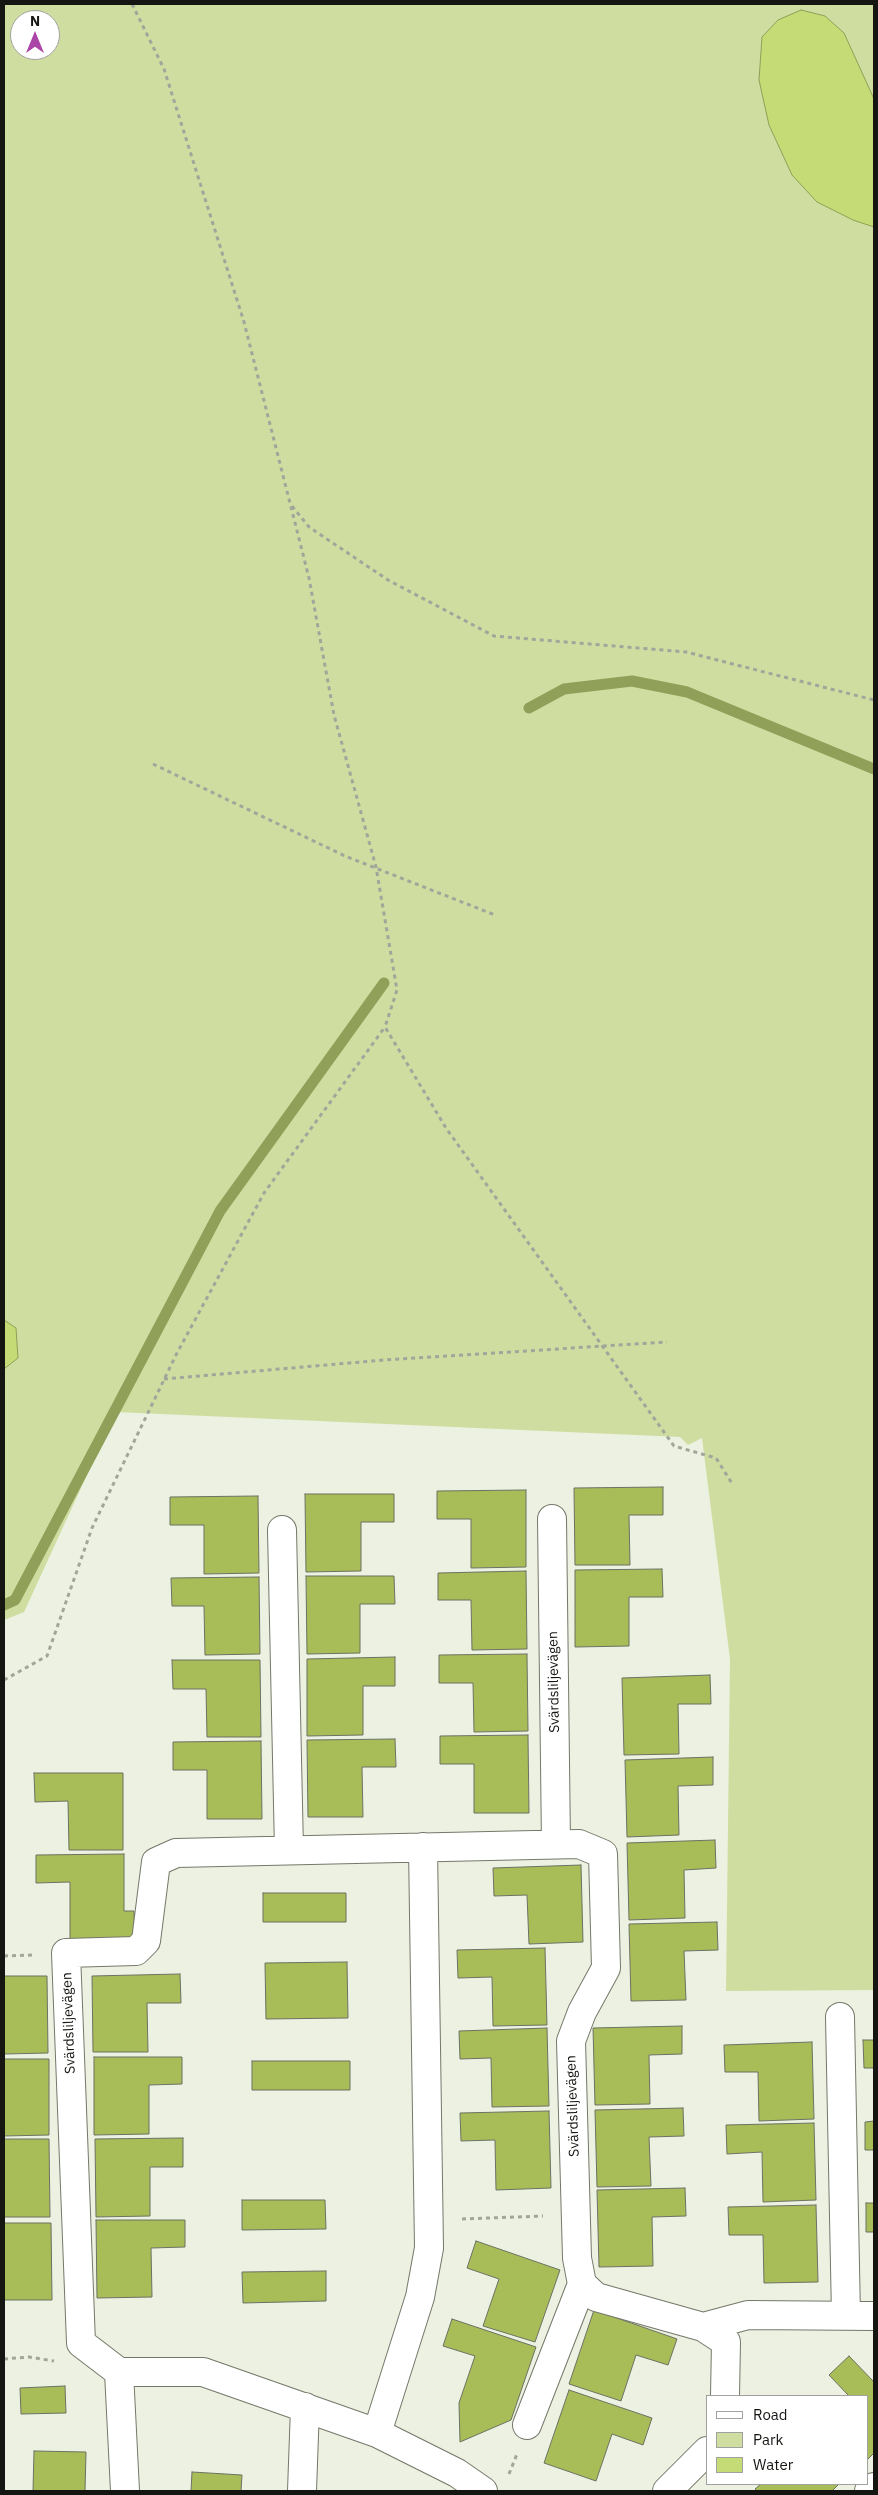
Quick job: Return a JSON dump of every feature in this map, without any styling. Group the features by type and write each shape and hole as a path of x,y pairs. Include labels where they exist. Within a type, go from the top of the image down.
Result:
{"street":[{"name":"Svärdsliljevägen","path":"552,1519 556,1844"},
{"path":"282,1530 289,1850"},
{"name":"Svärdsliljevägen","path":"119,2372 80,2343 66,1953 136,1952 146,1941 156,1862 176,1854 556,1844 579,1844 603,1854 606,1968 582,2012 571,2041 577,2258 582,2284"},
{"path":"377,2432 420,2297 429,2248 423,1847"},
{"path":"840,2017 846,2316"},
{"path":"527,2425 582,2284 596,2297 703,2327 726,2342 725,2395"},
{"path":"703,2327 748,2315 874,2316"},
{"path":"125,2491 119,2372 203,2372 377,2432 457,2473 483,2491"},
{"path":"302,2491 305,2407"},
{"path":"667,2491 706,2452"},
{"path":"869,2491 874,2487"}],"path":[{"path":"4,1680 47,1656 92,1528 164,1379 264,1193 385,1027 397,990 376,867 334,715 309,578 244,322 164,69 132,4"},
{"path":"290,504 309,528 388,580 494,636 686,652 874,700"},
{"path":"153,764 346,856 495,915"},
{"path":"385,1027 446,1128 674,1446 716,1458 733,1485"},
{"path":"164,1379 384,1360 666,1342"},
{"path":"429,2220 577,2216"},
{"path":"508,2477 527,2425"}],"green space":[{"path":"4,4 874,4 874,1990 726,1991 730,1659 702,1438 688,1445 680,1437 116,1412 24,1612 4,1620"}],"water":[{"path":"801,10 825,16 844,33 874,99 874,227 853,220 817,202 792,175 769,125 759,80 762,37 778,20"},
{"path":"4,1320 16,1328 18,1358 4,1369"}],"building":[{"path":"663,1487 663,1515 629,1515 630,1565 575,1565 574,1488"},
{"path":"526,1490 526,1567 471,1568 471,1519 437,1519 437,1491"},
{"path":"305,1494 394,1494 394,1522 361,1522 361,1571 306,1572"},
{"path":"258,1496 259,1573 204,1574 204,1525 170,1525 170,1497"},
{"path":"662,1569 663,1597 629,1597 629,1646 575,1647 575,1570"},
{"path":"526,1571 527,1649 472,1650 471,1600 438,1600 438,1573"},
{"path":"306,1576 394,1576 395,1604 360,1604 360,1653 307,1654"},
{"path":"259,1577 260,1654 205,1655 204,1606 172,1606 171,1578"},
{"path":"527,1654 528,1731 474,1732 473,1683 439,1683 439,1655"},
{"path":"395,1657 395,1686 363,1686 363,1735 307,1736 307,1659"},
{"path":"172,1660 260,1660 261,1737 207,1737 206,1689 173,1689"},
{"path":"710,1675 711,1704 678,1704 679,1754 624,1755 622,1678"},
{"path":"528,1735 529,1813 474,1813 474,1764 440,1764 440,1736"},
{"path":"395,1739 396,1767 362,1767 363,1817 308,1817 307,1740"},
{"path":"261,1741 262,1819 207,1819 207,1770 173,1770 173,1742"},
{"path":"713,1757 713,1785 678,1786 679,1835 627,1837 625,1760"},
{"path":"34,1773 123,1773 123,1850 69,1850 68,1801 35,1802"},
{"path":"715,1840 716,1868 684,1870 685,1918 629,1920 627,1843"},
{"path":"124,1854 124,1911 134,1911 135,1947 70,1947 70,1882 36,1883 36,1855"},
{"path":"581,1865 583,1942 529,1944 527,1895 494,1896 493,1868"},
{"path":"263,1893 346,1893 346,1922 263,1922"},
{"path":"717,1922 718,1950 684,1951 686,2000 631,2001 629,1924"},
{"path":"545,1948 547,2025 493,2026 492,1977 458,1978 457,1950"},
{"path":"347,1962 348,2018 266,2019 265,1963"},
{"path":"180,1974 181,2003 147,2003 148,2052 93,2052 92,1976"},
{"path":"4,1976 47,1976 48,2053 4,2054"},
{"path":"682,2026 682,2054 649,2055 650,2104 595,2105 593,2028"},
{"path":"547,2028 549,2106 492,2107 491,2058 460,2059 459,2031"},
{"path":"863,2040 874,2040 874,2068 864,2068"},
{"path":"812,2042 814,2119 759,2121 758,2072 725,2072 724,2045"},
{"path":"94,2057 182,2057 182,2084 149,2085 149,2134 94,2135"},
{"path":"4,2059 49,2059 49,2135 4,2136"},
{"path":"252,2061 350,2061 350,2090 252,2090"},
{"path":"683,2108 684,2136 649,2137 651,2186 597,2187 595,2110"},
{"path":"549,2111 551,2188 496,2190 495,2140 461,2141 460,2113"},
{"path":"874,2121 874,2150 865,2150 865,2122"},
{"path":"814,2123 816,2200 763,2202 762,2152 727,2154 726,2125"},
{"path":"183,2138 183,2167 150,2167 150,2216 96,2217 95,2139"},
{"path":"4,2139 49,2139 50,2217 4,2217"},
{"path":"685,2188 686,2216 652,2217 653,2266 599,2267 597,2190"},
{"path":"242,2200 325,2200 326,2229 242,2230"},
{"path":"866,2203 874,2203 874,2232 866,2232"},
{"path":"816,2205 818,2282 764,2283 763,2235 729,2235 728,2207"},
{"path":"96,2220 185,2220 185,2247 151,2248 152,2297 97,2298"},
{"path":"4,2223 51,2223 52,2300 4,2300"},
{"path":"476,2241 560,2270 535,2342 483,2326 499,2279 467,2268"},
{"path":"326,2271 326,2301 243,2303 242,2272"},
{"path":"594,2310 677,2339 668,2365 636,2355 621,2401 569,2384"},
{"path":"452,2319 536,2347 511,2420 460,2442 459,2403 475,2356 443,2346"},
{"path":"849,2356 874,2382 874,2453 868,2459 868,2395 848,2395 829,2375"},
{"path":"65,2386 66,2413 21,2414 20,2388"},
{"path":"569,2390 652,2418 643,2445 612,2434 596,2481 544,2463"},
{"path":"34,2451 86,2452 85,2491 33,2491"},
{"path":"192,2472 242,2475 241,2491 191,2491"},
{"path":"760,2485 838,2485 832,2491 757,2491 755,2489"}],"waterway":[{"path":"529,708 564,689 632,681 687,692 874,769"},
{"path":"4,1605 15,1600 220,1211 384,983"}]}
